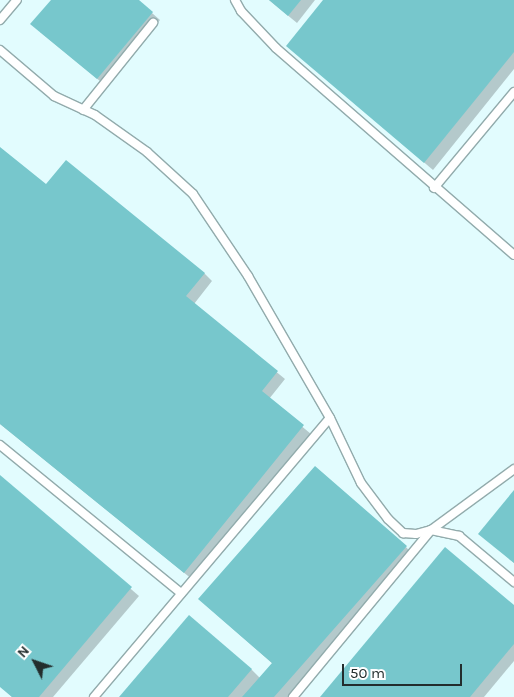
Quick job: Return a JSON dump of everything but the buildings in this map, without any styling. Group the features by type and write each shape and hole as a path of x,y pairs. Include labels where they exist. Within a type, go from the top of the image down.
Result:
{"lane":[{"path":"0,20 17,0"},
{"path":"235,0 241,11 276,48 434,188 514,255"},
{"path":"83,110 153,23"},
{"path":"0,50 54,96 83,110 147,152 193,194 248,276 330,418 361,483 388,519 403,533 416,534 431,530 459,536 514,582"},
{"path":"434,188 513,96"},
{"path":"94,697 330,418"},
{"path":"0,445 181,593"},
{"path":"294,697 431,530 514,469"}]}
